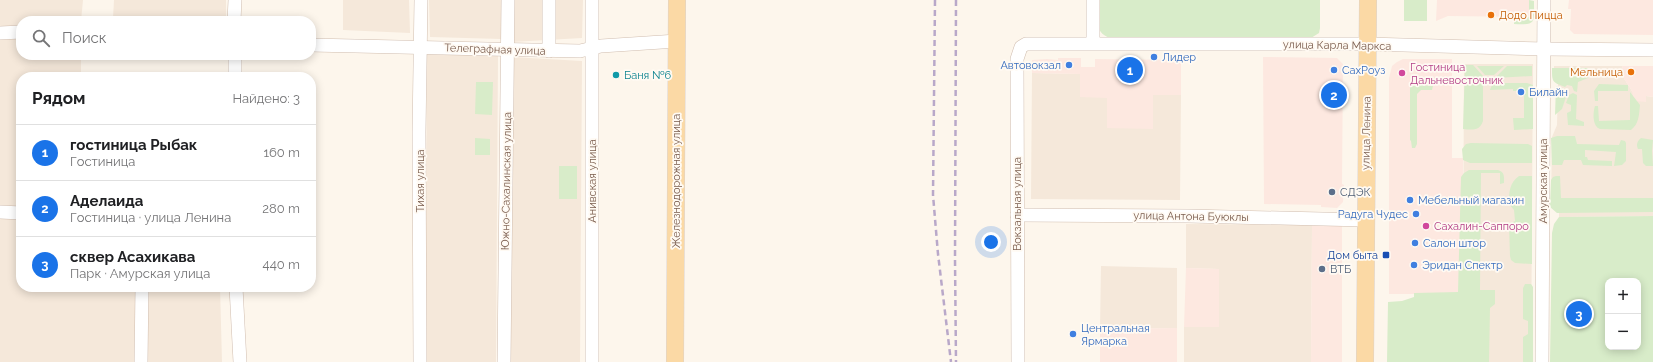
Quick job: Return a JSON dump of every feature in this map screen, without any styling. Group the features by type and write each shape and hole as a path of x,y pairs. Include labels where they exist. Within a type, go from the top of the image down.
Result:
{"main road":[{"name":"Железнодорожная улица","path":"676,362 677,0"},
{"name":"улица Ленина","path":"1365,362 1368,0"}],"street":[{"path":"234,16 235,0"},
{"name":"Тихая улица","path":"420,362 421,0"},
{"name":"Южно-Сахалинская улица","path":"504,362 508,0"},
{"path":"549,0 549,50"},
{"name":"Анивская улица","path":"592,0 592,362"},
{"path":"1093,0 1093,43"},
{"name":"Амурская улица","path":"1542,362 1544,0"},
{"path":"0,33 16,32"},
{"name":"Телеграфная улица","path":"316,45 420,46 508,50 580,51 601,46 677,42"},
{"name":"улица Карла Маркса","path":"1021,47 1032,43 1368,44 1544,49 1653,50"},
{"name":"Вокзальная улица","path":"1018,362 1017,59 1021,47"},
{"path":"235,72 236,60"},
{"path":"0,212 16,213"},
{"name":"улица Антона Буюклы","path":"1017,215 1188,216 1365,220"},
{"path":"141,362 142,292"},
{"path":"236,292 240,362"}],"shaded area":[{"path":"0,0 83,0 81,16 16,16 16,60 81,60 81,72 16,72 16,292 220,292 222,362 0,362"},
{"path":"114,0 226,0 226,16 113,16"},
{"path":"343,0 409,0 410,33 343,30"},
{"path":"429,0 501,0 501,39 430,37"},
{"path":"512,0 583,0 582,38 512,42"},
{"path":"1437,0 1529,0 1529,17 1448,16 1436,21"},
{"path":"1569,0 1653,0 1653,35 1574,34 1570,30 1571,9 1568,9"},
{"path":"427,53 498,56 496,362 425,362"},
{"path":"512,57 582,61 580,362 510,362"},
{"path":"1263,57 1337,58 1343,64 1342,184 1344,185 1343,202 1337,208 1321,207 1321,205 1264,204"},
{"path":"1058,58 1081,58 1081,67 1095,67 1095,59 1181,60 1181,95 1153,95 1153,129 1107,128 1107,98 1080,97 1080,74 1032,73 1032,60 1058,60"},
{"name":"Сахалин-Саппоро","path":"1403,59 1452,59 1452,158 1463,158 1463,294 1389,294 1389,78 1392,66"},
{"path":"1464,64 1533,64 1531,362 1474,362 1463,294"},
{"path":"1554,66 1622,66 1623,77 1632,91 1646,102 1646,96 1653,97 1653,216 1559,217 1559,210 1551,203 1552,137 1557,125 1558,81 1554,78"},
{"path":"1622,66 1653,66 1653,97 1646,96 1646,102 1634,101 1632,91 1623,77"},
{"path":"1032,73 1080,74 1108,97 1107,128 1153,94 1181,95 1180,200 1031,199"},
{"path":"1186,224 1312,225 1311,362 1184,362 1184,327 1219,327 1219,269 1186,268"},
{"path":"1312,225 1342,225 1342,362 1311,362"},
{"path":"1101,266 1177,268 1177,328 1100,329"},
{"path":"1186,268 1219,269 1219,327 1184,327"},
{"path":"1177,328 1177,362 1100,362 1100,329"}],"green space":[{"path":"1096,0 1320,0 1320,28 1319,33 1311,38 1110,38 1098,28 1096,17"},
{"path":"1404,0 1427,0 1427,21 1404,21"},
{"path":"1529,0 1534,1 1533,21 1527,24 1514,24 1514,17 1529,17"},
{"path":"1465,65 1473,65 1483,76 1483,121 1480,127 1472,130 1463,129"},
{"path":"1477,66 1504,66 1494,75 1485,75"},
{"path":"1507,66 1532,66 1532,76 1495,78"},
{"path":"1552,68 1588,68 1588,78 1578,82 1577,92 1574,91 1572,86 1567,85 1565,87 1557,84 1552,76"},
{"path":"476,82 493,82 492,115 475,114"},
{"path":"1496,83 1527,83 1533,85 1533,129 1514,130 1513,118 1524,118 1524,91 1513,91 1513,89 1490,90 1492,85"},
{"path":"1410,84 1433,86 1432,90 1421,90 1417,94 1417,144 1415,148 1412,148 1410,140"},
{"path":"1599,84 1628,85 1628,91 1598,91 1598,101 1595,101 1594,91"},
{"path":"1556,86 1564,89 1567,94 1562,109 1555,115"},
{"path":"1630,92 1640,105 1638,119 1634,128 1631,130 1600,129 1597,127 1594,122 1595,106 1598,106 1599,121 1630,120"},
{"path":"1573,93 1577,95 1576,119 1584,122 1584,126 1568,125 1567,113 1571,111 1571,105 1566,103 1569,95"},
{"path":"1557,136 1575,136 1577,144 1619,145 1621,140 1625,141 1626,161 1622,165 1614,166 1616,152 1585,150 1585,157 1587,157 1588,160 1612,161 1612,166 1583,165 1581,160 1564,160 1562,165 1552,165 1551,138"},
{"path":"475,138 490,139 490,155 475,155"},
{"path":"1641,138 1653,140 1653,166 1646,166 1643,163 1642,149 1638,149 1637,146"},
{"path":"1466,144 1528,144 1532,146 1532,163 1470,163 1463,160 1462,149"},
{"path":"559,166 577,166 577,199 559,199"},
{"path":"1469,170 1498,170 1503,173 1504,177 1504,183 1500,184 1500,173 1481,173 1480,290 1495,290 1495,304 1490,308 1489,362 1387,362 1388,302 1402,301 1414,297 1414,293 1458,292 1461,177"},
{"path":"1519,176 1532,176 1532,264 1515,263 1511,260 1510,256 1509,224 1515,221 1514,210 1509,204 1510,192 1511,185"},
{"path":"1556,176 1560,176 1561,198 1653,198 1653,212 1557,213 1550,207 1551,180"},
{"path":"1653,216 1653,362 1550,362 1552,233 1554,224 1559,217"},
{"path":"1525,284 1531,284 1533,287 1533,362 1523,362 1523,337 1528,334 1528,321 1523,319 1523,288"}],"railway":[{"path":"935,0 933,195 938,254 951,362"},
{"path":"956,0 956,362"}],"place":[{"name":"Додо Пицца","path":"1491,15"},
{"name":"Лидер","path":"1154,57"},
{"name":"Автовокзал","path":"1069,65"},
{"name":"гостиница Рыбак","path":"1130,70"},
{"name":"СахРоуз","path":"1334,70"},
{"name":"Мельница","path":"1631,72"},
{"name":"Гостиница Дальневосточник","path":"1402,73"},
{"name":"Баня №6","path":"616,75"},
{"name":"Билайн","path":"1521,92"},
{"name":"Аделаида","path":"1334,95"},
{"name":"СДЭК","path":"1332,192"},
{"name":"Мебельный магазин","path":"1410,200"},
{"name":"Радуга Чудес","path":"1416,214"},
{"name":"Сахалин-Саппоро","path":"1426,226"},
{"name":"Салон штор","path":"1415,243"},
{"name":"Дом быта","path":"1386,255"},
{"name":"Эридан Спектр","path":"1414,265"},
{"name":"ВТБ","path":"1322,269"},
{"name":"сквер Асахикава","path":"1579,314"},
{"name":"Центральная Ярмарка","path":"1073,334"}]}
